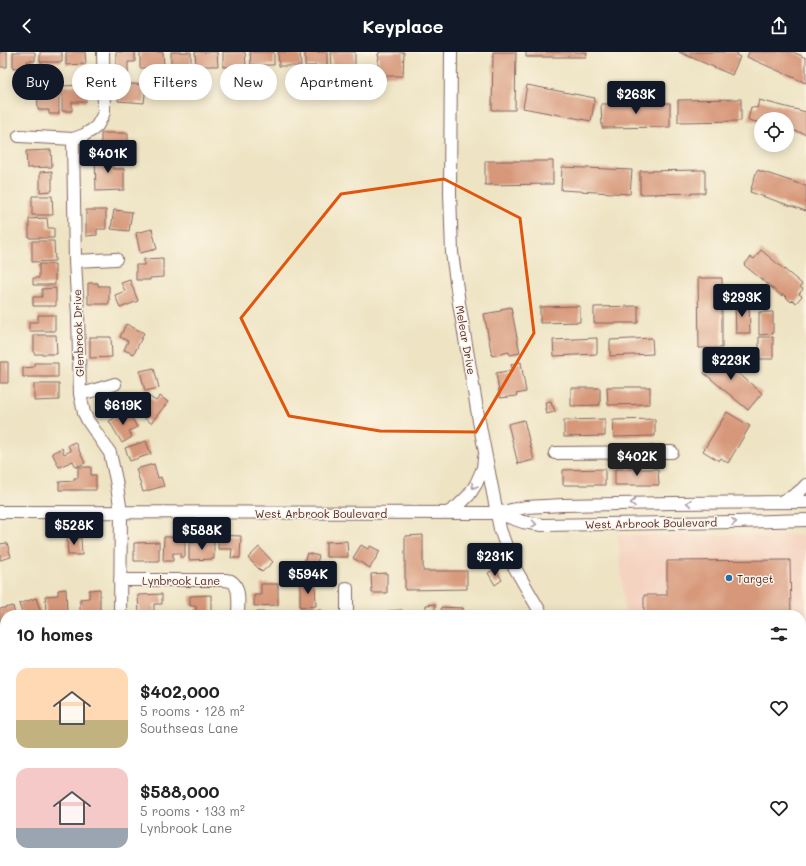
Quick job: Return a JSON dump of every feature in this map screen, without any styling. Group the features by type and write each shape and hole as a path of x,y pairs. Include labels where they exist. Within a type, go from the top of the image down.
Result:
{"street":[{"path":"19,136 73,139 84,135 97,126 104,112 103,52"},
{"name":"Melear Drive","path":"451,52 450,193 452,253 459,303 500,529 512,563 539,610"},
{"name":"Glenbrook Drive","path":"73,139 75,261 80,394 84,413 88,421 110,453 116,480 121,512 120,610"},
{"path":"75,261 116,259"},
{"path":"80,394 115,384"},
{"path":"448,513 469,495 476,484 483,468 485,451"},
{"path":"555,453 672,452"},
{"path":"780,502 796,494 806,485"},
{"name":"West Arbrook Boulevard","path":"0,512 497,513 533,506 806,502"},
{"name":"West Arbrook Boulevard","path":"497,513 523,522 542,525 806,520"},
{"name":"Lynbrook Lane","path":"120,580 231,581 236,587 238,594 238,610"},
{"path":"346,610 347,588"}],"highlighted area":[{"path":"444,179 520,218 534,333 476,432 380,431 289,416 241,318 341,194"}],"shaded area":[{"path":"618,535 806,535 806,610 625,610"}],"building":[{"path":"0,52 7,52 7,67 0,67"},
{"path":"13,52 35,52 35,61 27,61 27,64 13,64"},
{"path":"40,52 62,52 62,62 40,62"},
{"path":"66,52 85,52 86,64 66,65"},
{"path":"116,52 135,52 135,62 128,62 128,64 116,64"},
{"path":"140,52 163,52 164,64 140,64"},
{"path":"171,52 191,52 191,64 171,64"},
{"path":"195,52 217,52 218,66 212,66 212,64 196,64"},
{"path":"223,52 245,52 246,64 223,64"},
{"path":"250,52 274,52 274,64 251,64"},
{"path":"278,52 300,52 301,64 285,64 285,66 279,66"},
{"path":"305,52 327,52 327,64 305,64"},
{"path":"331,52 355,52 355,64 332,64"},
{"path":"379,52 404,52 403,76 387,76 387,64 378,64"},
{"path":"493,52 516,52 515,110 492,110"},
{"path":"526,52 587,52 586,57 526,57"},
{"path":"679,52 738,52 736,55 740,57 732,75"},
{"path":"749,52 793,52 806,58 806,83 747,57"},
{"path":"131,84 139,84 139,100 144,100 144,103 118,101 131,100"},
{"path":"527,85 595,98 591,121 523,108"},
{"path":"64,86 72,86 72,100 86,100 86,102 72,102 72,111 62,111"},
{"path":"741,99 741,121 678,122 678,100"},
{"path":"38,100 59,100 59,114 49,114 49,110 38,110"},
{"path":"759,100 806,112 806,134 794,131 794,112 754,112 754,121 748,120 751,107 757,108"},
{"path":"670,103 670,127 602,128 601,104"},
{"path":"101,133 128,133 128,150 101,151"},
{"path":"51,150 52,167 27,168 26,151"},
{"path":"112,154 113,169 124,169 124,190 96,191 95,155"},
{"path":"485,161 553,161 553,184 485,185"},
{"path":"562,167 632,170 630,194 561,190"},
{"path":"705,170 705,193 640,194 640,171"},
{"path":"757,170 806,186 806,211 750,192"},
{"path":"52,171 52,191 40,192 40,172"},
{"path":"32,196 52,196 53,215 32,215"},
{"path":"86,210 106,210 106,229 97,229 97,235 86,236"},
{"path":"114,210 132,212 129,231 111,229"},
{"path":"47,218 48,228 54,228 54,238 29,238 29,219"},
{"path":"152,229 157,249 140,253 136,233"},
{"path":"32,241 54,241 55,261 32,262"},
{"path":"761,250 802,284 800,287 803,289 799,294 802,296 796,303 793,300 791,302 783,294 782,296 744,265 751,257 754,259"},
{"path":"163,258 163,277 150,278 150,280 136,280 136,265 144,265 144,259"},
{"path":"39,264 55,264 55,285 33,285 33,278 39,278"},
{"path":"698,278 722,278 722,348 699,348"},
{"path":"130,280 138,301 120,308 115,295 125,291 121,283"},
{"path":"88,283 98,283 98,286 109,286 109,304 88,304"},
{"path":"56,288 56,306 33,306 33,297 42,297 42,289"},
{"path":"735,304 749,304 750,333 736,333"},
{"path":"580,306 580,322 540,323 540,307"},
{"path":"638,306 638,323 594,323 594,307"},
{"path":"511,307 520,353 510,355 509,352 492,356 484,314 501,311 501,309"},
{"path":"759,312 773,312 773,334 759,335"},
{"path":"38,315 55,315 55,331 29,331 29,322 38,322"},
{"path":"126,324 144,333 134,354 124,350 128,341 120,337"},
{"path":"34,335 56,335 57,354 34,354"},
{"path":"90,337 111,337 112,357 90,358"},
{"path":"759,337 773,337 773,359 759,359"},
{"path":"597,338 597,354 554,356 553,340"},
{"path":"652,338 653,354 610,356 610,340"},
{"path":"713,352 762,393 748,410 704,373 708,367 704,363"},
{"path":"0,362 8,362 8,383 0,383"},
{"path":"521,362 526,392 516,394 517,396 500,398 496,373 513,370 511,364"},
{"path":"34,363 58,363 58,377 23,377 23,368 34,367"},
{"path":"154,368 159,388 145,391 140,371"},
{"path":"34,384 59,384 59,400 34,401"},
{"path":"607,387 650,387 650,404 608,405"},
{"path":"571,388 600,388 600,405 571,406"},
{"path":"145,394 156,401 160,396 168,402 151,423 133,409"},
{"path":"551,401 555,412 546,414 545,402"},
{"path":"128,411 137,427 129,431 132,437 122,443 109,421"},
{"path":"727,412 750,426 728,463 721,458 719,461 703,451"},
{"path":"605,419 605,436 564,437 564,420"},
{"path":"655,419 655,436 614,437 613,420"},
{"path":"524,420 534,460 518,464 508,424"},
{"path":"146,441 151,454 130,461 125,448"},
{"path":"75,442 85,463 76,467 73,461 59,467 52,453 62,448 64,454 71,451 68,445"},
{"path":"154,464 158,478 161,477 164,486 143,492 136,469"},
{"path":"78,467 91,467 91,475 96,475 96,490 59,490 59,482 74,481 74,478 78,478"},
{"path":"605,469 605,485 563,485 563,470"},
{"path":"615,469 658,469 659,485 615,485"},
{"path":"218,535 241,536 240,558 231,558 232,549 218,549"},
{"path":"423,535 423,571 467,571 467,589 405,590 405,536"},
{"path":"164,537 185,537 185,557 180,557 180,553 173,553 173,561 163,561"},
{"path":"67,538 81,538 82,555 68,555"},
{"path":"347,541 348,557 326,557 326,542"},
{"path":"159,542 159,561 134,561 134,543"},
{"path":"214,542 214,559 189,560 189,543"},
{"path":"7,543 11,557 0,560 0,544"},
{"path":"361,545 368,549 370,546 380,551 370,568 353,558"},
{"path":"259,547 273,562 262,572 248,558"},
{"path":"307,553 319,556 312,578 300,574"},
{"name":"Target","path":"790,560 791,610 644,610 644,595 667,595 667,561"},
{"path":"495,569 502,580 495,585 488,573"},
{"path":"387,573 387,593 372,593 371,574"},
{"path":"300,583 315,583 316,606 300,607"},
{"path":"261,584 278,584 278,605 254,606 254,595 261,595"},
{"path":"66,589 67,610 46,610 45,596 58,595 58,590"},
{"path":"100,589 100,610 80,610 80,599 89,598 89,590"},
{"path":"162,594 162,604 154,604 154,610 139,610 138,595"},
{"path":"211,595 211,610 196,610 196,606 190,606 190,596"},
{"path":"36,598 40,610 21,610 19,604"},
{"path":"435,604 435,610 426,610 426,605"},
{"path":"13,606 14,610 0,610"},
{"path":"441,607 463,608 463,610 441,610"}],"place":[{"name":"Target","path":"729,578"}]}
